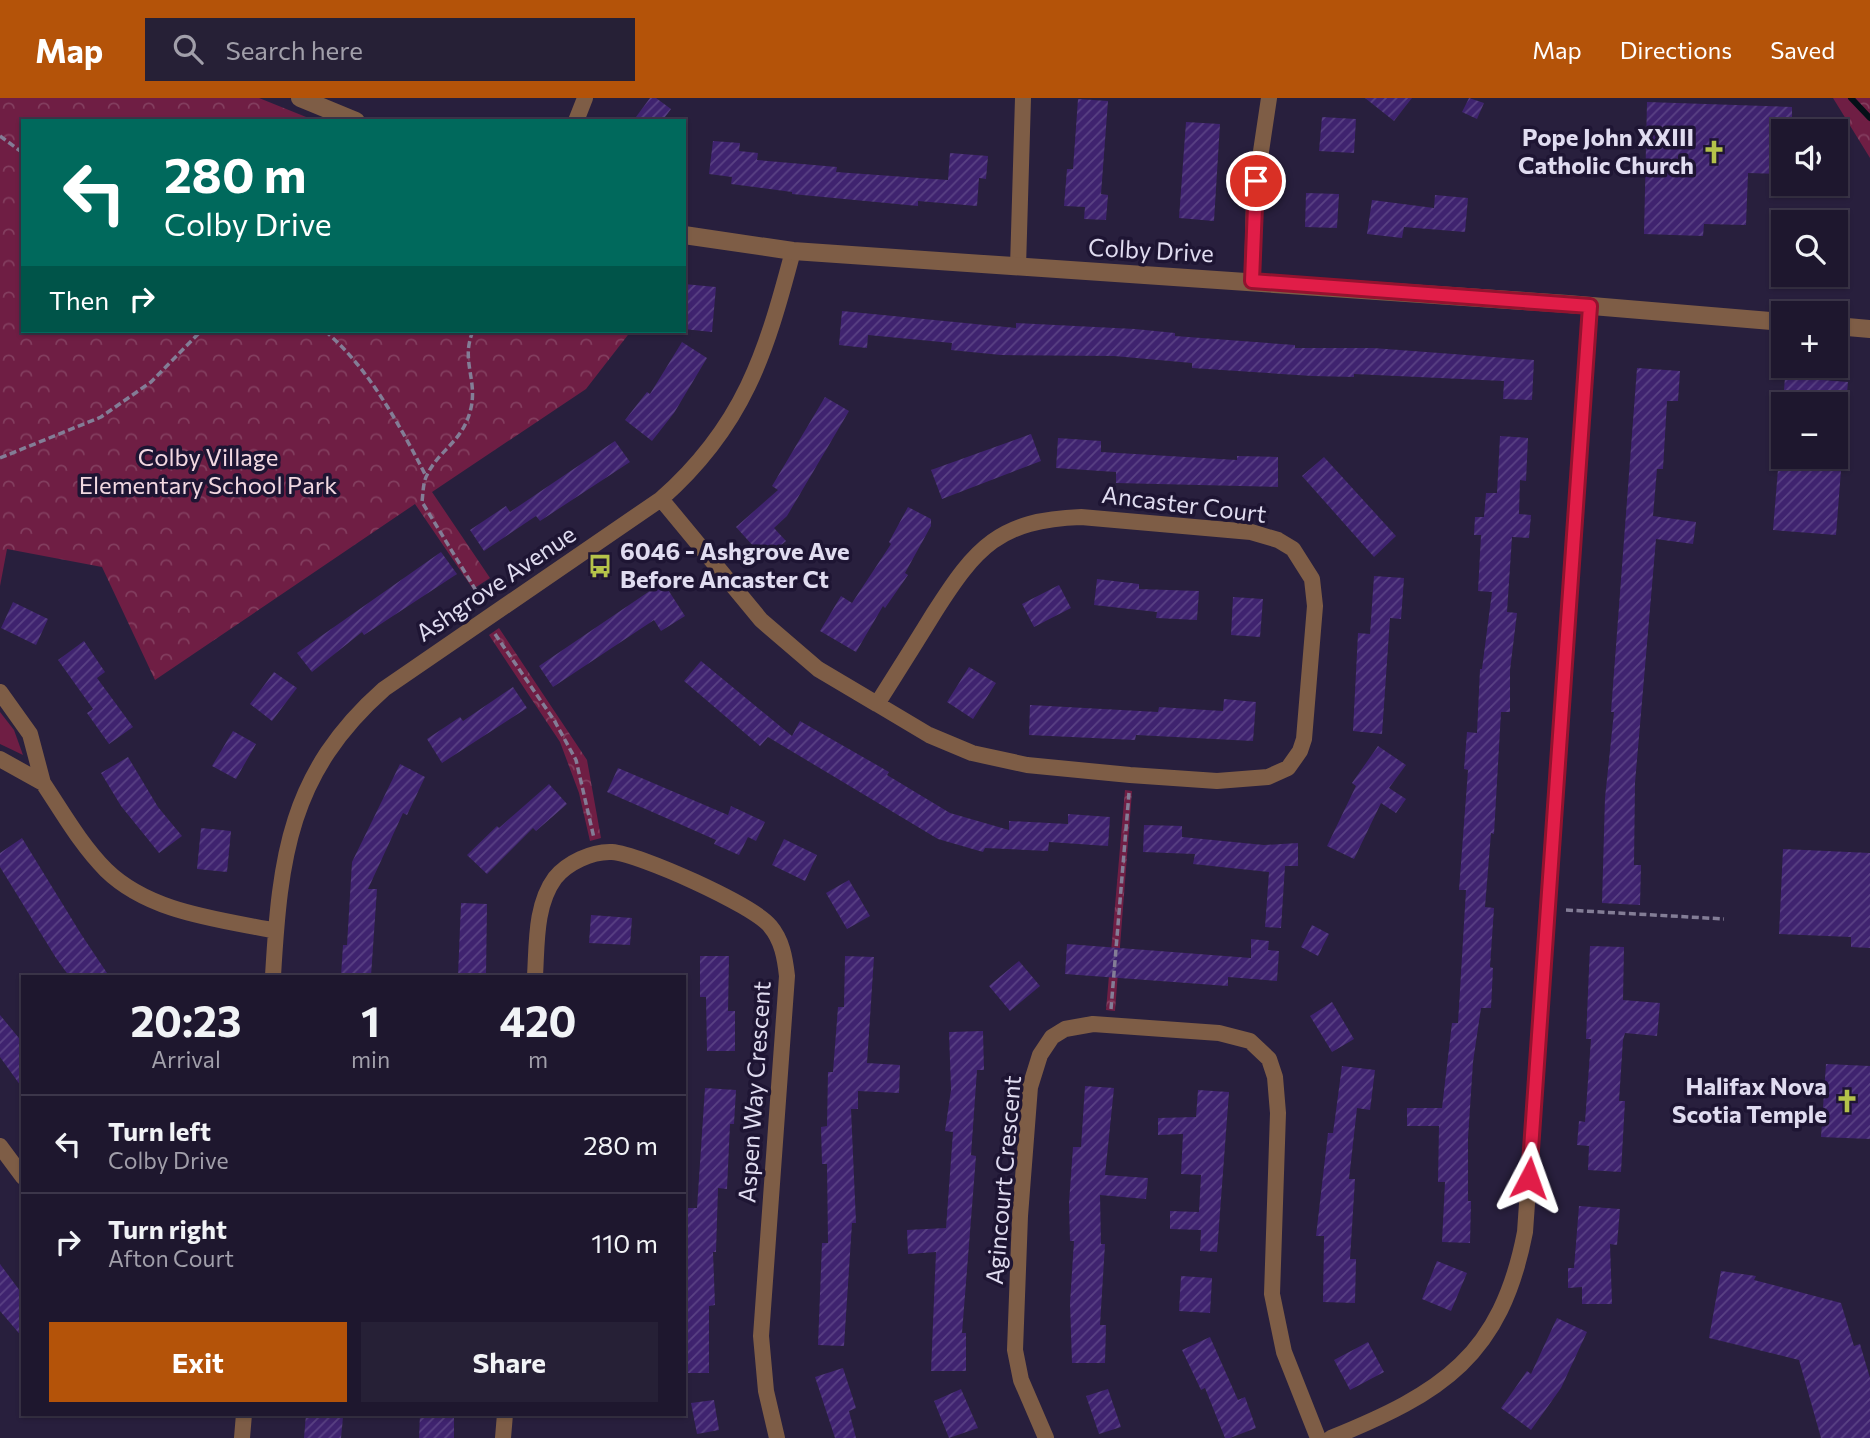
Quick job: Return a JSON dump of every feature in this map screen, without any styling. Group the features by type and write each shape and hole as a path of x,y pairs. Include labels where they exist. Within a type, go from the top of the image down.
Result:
{"street":[{"path":"300,98 351,119"},
{"path":"577,119 585,98"},
{"path":"1018,267 1023,98"},
{"path":"1252,281 1255,187 1269,98"},
{"name":"Colby Drive","path":"686,234 793,251 1252,281 1771,321"},
{"name":"Ashgrove Avenue","path":"273,975 287,844 301,800 318,766 349,723 384,689 661,499 716,443 746,395 766,343 793,251"},
{"path":"1331,1438 1409,1404 1437,1386 1479,1345 1507,1299 1525,1231 1590,306"},
{"path":"1848,327 1870,329"},
{"name":"Ancaster Court","path":"661,499 761,620 818,669 929,735 972,753 1027,765 1217,781 1255,779 1278,774 1296,759 1304,739 1308,714 1315,606 1307,568 1289,546 1251,532 1100,517 1062,518 1025,525 989,542 963,567 877,704"},
{"path":"0,692 30,734 43,783 105,869 132,890 182,911 276,931"},
{"path":"0,759 43,783"},
{"name":"Aspen Way Crescent","path":"535,975 538,930 549,888 564,869 597,854 611,852 640,858 760,914 777,935 787,976 761,1336 766,1391 777,1438"},
{"name":"Agincourt Crescent","path":"1046,1438 1021,1380 1015,1350 1030,1087 1040,1055 1052,1037 1072,1027 1109,1025 1194,1030 1241,1038 1257,1046 1269,1059 1275,1077 1278,1113 1272,1294 1284,1352 1318,1438"},
{"path":"0,1146 21,1174"},
{"path":"242,1438 244,1416"},
{"path":"503,1438 505,1416"}],"path":[{"path":"0,136 21,152"},
{"path":"0,458 102,417 151,382 199,333"},
{"path":"327,333 350,356 405,434 426,476"},
{"path":"472,333 465,349 472,377 471,409 458,439 426,476 422,502 492,614 494,632 554,720 576,761 587,794 597,854"},
{"path":"1109,1025 1130,775"},
{"path":"1548,909 1724,919"}],"green space":[{"name":"Colby Village Elementary School Park","path":"0,98 259,98 311,119 21,119 21,333 629,333 586,389 432,492 490,578 473,589 415,504 155,680 102,567 7,549 0,586"},
{"path":"1833,98 1870,98 1870,158 1848,119"},
{"path":"499,628 587,760 601,838 590,841 579,793 560,742 489,635"},
{"path":"0,712 14,730 23,755 0,744"},
{"path":"1125,790 1132,791 1115,1011 1106,1010"}],"building":[{"path":"650,98 656,98 671,109 664,119 634,119"},
{"path":"1365,98 1412,98 1394,121"},
{"path":"1469,98 1484,103 1477,119 1462,112"},
{"path":"1078,99 1108,101 1101,194 1108,195 1106,220 1084,219 1085,207 1064,206 1067,169 1073,169"},
{"name":"Pope John XXIII Catholic Church","path":"1647,102 1792,107 1792,119 1771,119 1771,174 1748,173 1746,225 1704,224 1703,236 1644,234"},
{"path":"1322,117 1356,119 1354,153 1319,151"},
{"path":"1186,122 1220,124 1214,221 1179,218"},
{"path":"713,141 740,143 739,151 758,153 757,160 837,167 836,172 948,180 950,153 988,156 986,179 979,178 977,206 918,201 918,206 792,194 731,184 732,177 709,174"},
{"path":"1306,193 1339,194 1337,228 1305,227"},
{"path":"1435,195 1468,198 1465,232 1404,227 1402,238 1367,234 1372,200 1434,208"},
{"path":"686,284 716,287 712,332 686,329"},
{"path":"842,311 1016,328 1016,323 1135,329 1175,333 1175,336 1295,345 1295,348 1373,348 1534,360 1532,400 1503,399 1504,381 1354,374 1354,377 1312,376 1192,368 1192,363 1114,356 1001,355 951,350 952,343 868,335 867,348 839,345"},
{"path":"682,342 707,358 674,413 652,441 625,420 647,392 650,394"},
{"path":"1637,368 1680,371 1678,401 1667,401 1663,469 1657,469 1653,516 1696,522 1693,544 1656,539 1635,783 1634,865 1641,865 1640,905 1602,903 1605,798 1614,712 1611,712"},
{"path":"1785,378 1848,382 1847,392 1784,392"},
{"path":"825,397 849,411 787,516 774,528 786,541 765,559 736,527 778,490 772,486"},
{"path":"1031,434 1041,461 942,499 931,470"},
{"path":"1500,436 1528,438 1526,481 1520,480 1519,514 1531,515 1529,538 1512,537 1507,612 1517,613 1510,670 1510,712 1501,712 1494,834 1491,833 1485,907 1494,908 1490,967 1493,968 1491,1008 1481,1008 1473,1062 1468,1138 1470,1243 1442,1242 1445,1182 1438,1182 1439,1126 1407,1126 1407,1108 1442,1108 1452,1023 1458,1023 1466,890 1459,890 1468,770 1464,769 1467,732 1477,733 1480,669 1492,592 1478,591 1481,535 1474,535 1475,517 1484,517 1486,493 1497,493"},
{"path":"1058,438 1101,441 1101,452 1237,460 1237,456 1278,457 1278,487 1116,483 1116,472 1056,468"},
{"path":"615,441 630,462 540,521 536,516 484,551 470,530 506,506 510,512"},
{"path":"1324,457 1396,536 1374,557 1302,476"},
{"path":"1778,469 1841,469 1836,535 1773,530"},
{"path":"908,507 931,519 931,526 905,573 908,575 885,608 883,606 856,652 820,631 841,596 852,603 891,544 889,542"},
{"path":"441,552 457,574 364,635 362,632 312,672 297,653"},
{"path":"1374,576 1404,578 1401,619 1390,618 1382,734 1353,731 1358,633 1370,634"},
{"path":"1097,579 1139,584 1139,589 1199,591 1197,620 1156,618 1157,612 1094,605"},
{"path":"663,582 685,616 661,631 654,620 553,687 539,666"},
{"path":"1059,585 1071,608 1034,627 1022,604"},
{"path":"1233,597 1263,599 1260,637 1231,635"},
{"path":"13,602 48,619 36,645 1,628"},
{"path":"84,641 105,672 97,678 133,727 109,744 87,713 93,709 58,660"},
{"path":"701,661 792,736 800,721 889,772 887,775 950,813 1009,830 1009,821 1068,824 1068,814 1110,817 1108,846 1049,842 1048,851 985,848 983,852 938,839 768,737 760,746 684,681"},
{"path":"969,667 996,683 973,719 947,702"},
{"path":"274,672 297,688 272,721 250,704"},
{"path":"513,687 527,708 442,763 427,739 460,717 463,721"},
{"path":"1224,699 1256,702 1253,741 1136,735 1135,740 1029,735 1030,705 1158,712 1159,707 1223,711"},
{"path":"233,731 256,744 236,779 212,766"},
{"path":"1378,746 1406,765 1389,788 1406,799 1396,813 1381,803 1354,859 1327,846 1356,786 1352,783"},
{"path":"128,757 158,807 182,836 159,853 121,806 101,773"},
{"path":"400,764 425,777 407,815 403,813 368,889 377,889 371,975 341,975 343,945 347,945 352,862"},
{"path":"618,768 728,815 731,806 765,822 756,841 748,837 739,855 714,844 716,840 607,792"},
{"path":"549,784 567,804 536,831 533,828 487,874 467,855 497,826 499,828"},
{"path":"1144,825 1182,826 1182,837 1264,845 1298,843 1298,866 1285,866 1281,928 1265,927 1269,872 1193,864 1195,854 1143,852"},
{"path":"201,828 231,831 227,872 197,869"},
{"path":"22,838 108,975 68,975 0,867 0,853"},
{"path":"784,839 817,855 805,881 772,865"},
{"path":"1783,849 1870,853 1870,948 1851,947 1851,937 1779,934"},
{"path":"849,880 870,916 847,929 826,893"},
{"path":"461,903 487,904 486,975 458,975"},
{"path":"591,915 632,918 630,945 589,943"},
{"path":"1312,925 1329,934 1318,956 1301,947"},
{"path":"1251,939 1269,941 1268,950 1279,951 1277,981 1228,977 1228,986 1065,974 1067,944 1251,958"},
{"path":"1590,946 1624,947 1623,1000 1660,1003 1657,1036 1625,1033 1623,1040 1619,1101 1625,1101 1621,1172 1588,1170 1589,1146 1577,1145 1579,1121 1585,1122 1591,1039 1586,1039"},
{"path":"700,956 729,956 728,1011 735,1011 735,1051 707,1051 706,997 700,997"},
{"path":"845,956 874,957 867,1063 900,1065 899,1093 858,1091 858,1109 851,1109 856,1223 852,1223 844,1346 818,1345 822,1243 828,1243 827,1164 822,1164 821,1127 827,1126 828,1072 833,1072 838,1007 844,1007"},
{"path":"1019,961 1040,986 1010,1011 989,986"},
{"path":"1332,1002 1354,1039 1332,1052 1310,1016"},
{"path":"0,1015 21,1041 21,1086 0,1057"},
{"path":"983,1031 984,1070 977,1070 971,1155 976,1156 962,1333 966,1333 966,1371 931,1371 936,1252 908,1254 907,1230 946,1228 953,1132 945,1131 951,1090 949,1032"},
{"name":"Halifax Nova Scotia Temple","path":"1826,1064 1870,1066 1870,1139 1821,1137"},
{"path":"1342,1066 1375,1070 1370,1110 1357,1108 1349,1179 1355,1179 1350,1259 1356,1259 1355,1303 1323,1302 1324,1236 1316,1236 1328,1133 1333,1133"},
{"path":"1085,1086 1114,1088 1105,1175 1148,1178 1146,1199 1100,1195 1101,1244 1105,1244 1100,1325 1106,1325 1105,1363 1072,1363 1070,1303 1074,1241 1070,1241 1069,1203 1073,1147 1081,1147"},
{"path":"705,1088 736,1090 734,1124 730,1124 727,1189 718,1188 716,1252 713,1252 715,1305 709,1306 709,1373 686,1373 686,1208 697,1208"},
{"path":"1198,1090 1229,1092 1217,1252 1200,1251 1201,1230 1170,1229 1170,1211 1199,1212 1201,1175 1181,1174 1183,1134 1158,1135 1158,1118 1196,1117"},
{"path":"1579,1206 1620,1209 1617,1245 1610,1244 1612,1304 1582,1304 1582,1287 1568,1288 1568,1268 1574,1268"},
{"path":"1437,1261 1467,1273 1451,1311 1422,1299"},
{"path":"0,1264 21,1292 21,1336 0,1311"},
{"path":"1721,1271 1756,1276 1754,1280 1841,1303 1854,1346 1860,1344 1870,1378 1870,1438 1821,1438 1799,1360 1709,1338"},
{"path":"1181,1276 1212,1278 1210,1313 1179,1311"},
{"path":"1557,1318 1587,1332 1561,1388 1531,1430 1501,1408 1527,1371 1531,1374"},
{"path":"1210,1337 1238,1400 1245,1397 1256,1428 1230,1438 1225,1438 1205,1388 1201,1390 1182,1350"},
{"path":"1368,1342 1384,1372 1350,1390 1334,1360"},
{"path":"843,1368 856,1408 849,1411 856,1438 835,1438 815,1377"},
{"path":"961,1389 978,1428 949,1438 934,1401"},
{"path":"1108,1389 1121,1427 1099,1434 1086,1396"},
{"path":"714,1400 719,1430 697,1434 691,1403"},
{"path":"306,1416 343,1417 341,1438 304,1438"},
{"path":"420,1416 454,1416 454,1438 419,1438"}],"waterway":[{"path":"1851,98 1870,118"}],"place":[{"name":"Pope John XXIII Catholic Church","path":"1714,152"},
{"name":"6046 - Ashgrove Ave Before Ancaster Ct","path":"600,566"},
{"name":"Halifax Nova Scotia Temple","path":"1847,1101"}],"route":[{"path":"1256,181 1252,281 1590,306 1529,1178"}]}
